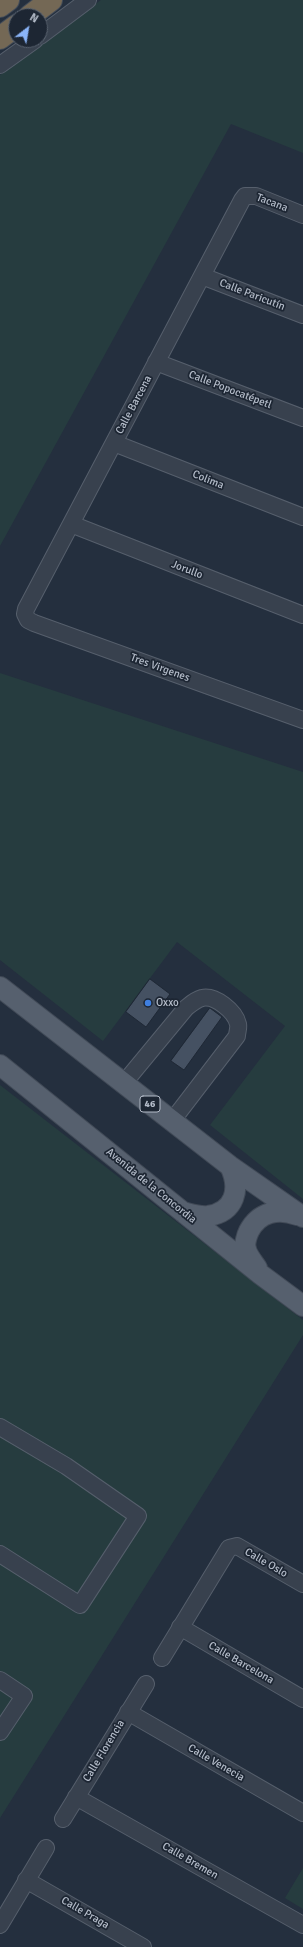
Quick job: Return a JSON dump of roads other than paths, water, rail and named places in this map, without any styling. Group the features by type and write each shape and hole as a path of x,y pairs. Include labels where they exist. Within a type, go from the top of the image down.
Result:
{"highway":[{"path":"0,6 8,0"},
{"path":"40,8 51,0"}],"main road":[{"name":"46","path":"0,987 230,1166 303,1217"},
{"name":"Avenida de la Concordia","path":"0,1065 260,1274 303,1306"},
{"path":"183,1212 206,1216 217,1214 227,1208 234,1199 237,1188 236,1177 230,1166"},
{"path":"260,1274 246,1249 247,1235 253,1223 264,1215 276,1211 290,1212 303,1217"}],"street":[{"path":"48,30 88,0"},
{"path":"0,65 24,48"},
{"name":"Tacana","path":"242,200 245,196 256,196 303,215"},
{"name":"Calle Barcena","path":"26,609 242,200"},
{"name":"Calle Paricutín","path":"202,276 303,315"},
{"name":"Calle Popocatépetl","path":"156,362 303,418"},
{"name":"Colima","path":"114,443 303,517"},
{"name":"Jorullo","path":"71,524 303,615"},
{"name":"Tres Virgenes","path":"26,609 25,614 28,620 34,623 303,720"},
{"path":"124,1083 186,1008 195,1001 202,998 210,998 228,1009 235,1016 238,1023 237,1036 172,1121"},
{"path":"0,1427 66,1466 138,1516 80,1605 0,1554"},
{"name":"Calle Oslo","path":"180,1628 229,1548 237,1546 303,1584"},
{"path":"162,1658 180,1628"},
{"name":"Calle Barcelona","path":"180,1628 303,1699"},
{"path":"0,1680 24,1696 0,1732"},
{"name":"Calle Florencia","path":"63,1819 146,1684"},
{"name":"Calle Venecia","path":"128,1712 303,1813"},
{"name":"Calle Bremen","path":"76,1797 303,1925"},
{"path":"0,1925 46,1848"},
{"name":"Calle Praga","path":"26,1880 143,1947"}],"place":[{"name":"Oxxo","path":"148,1003"}]}
